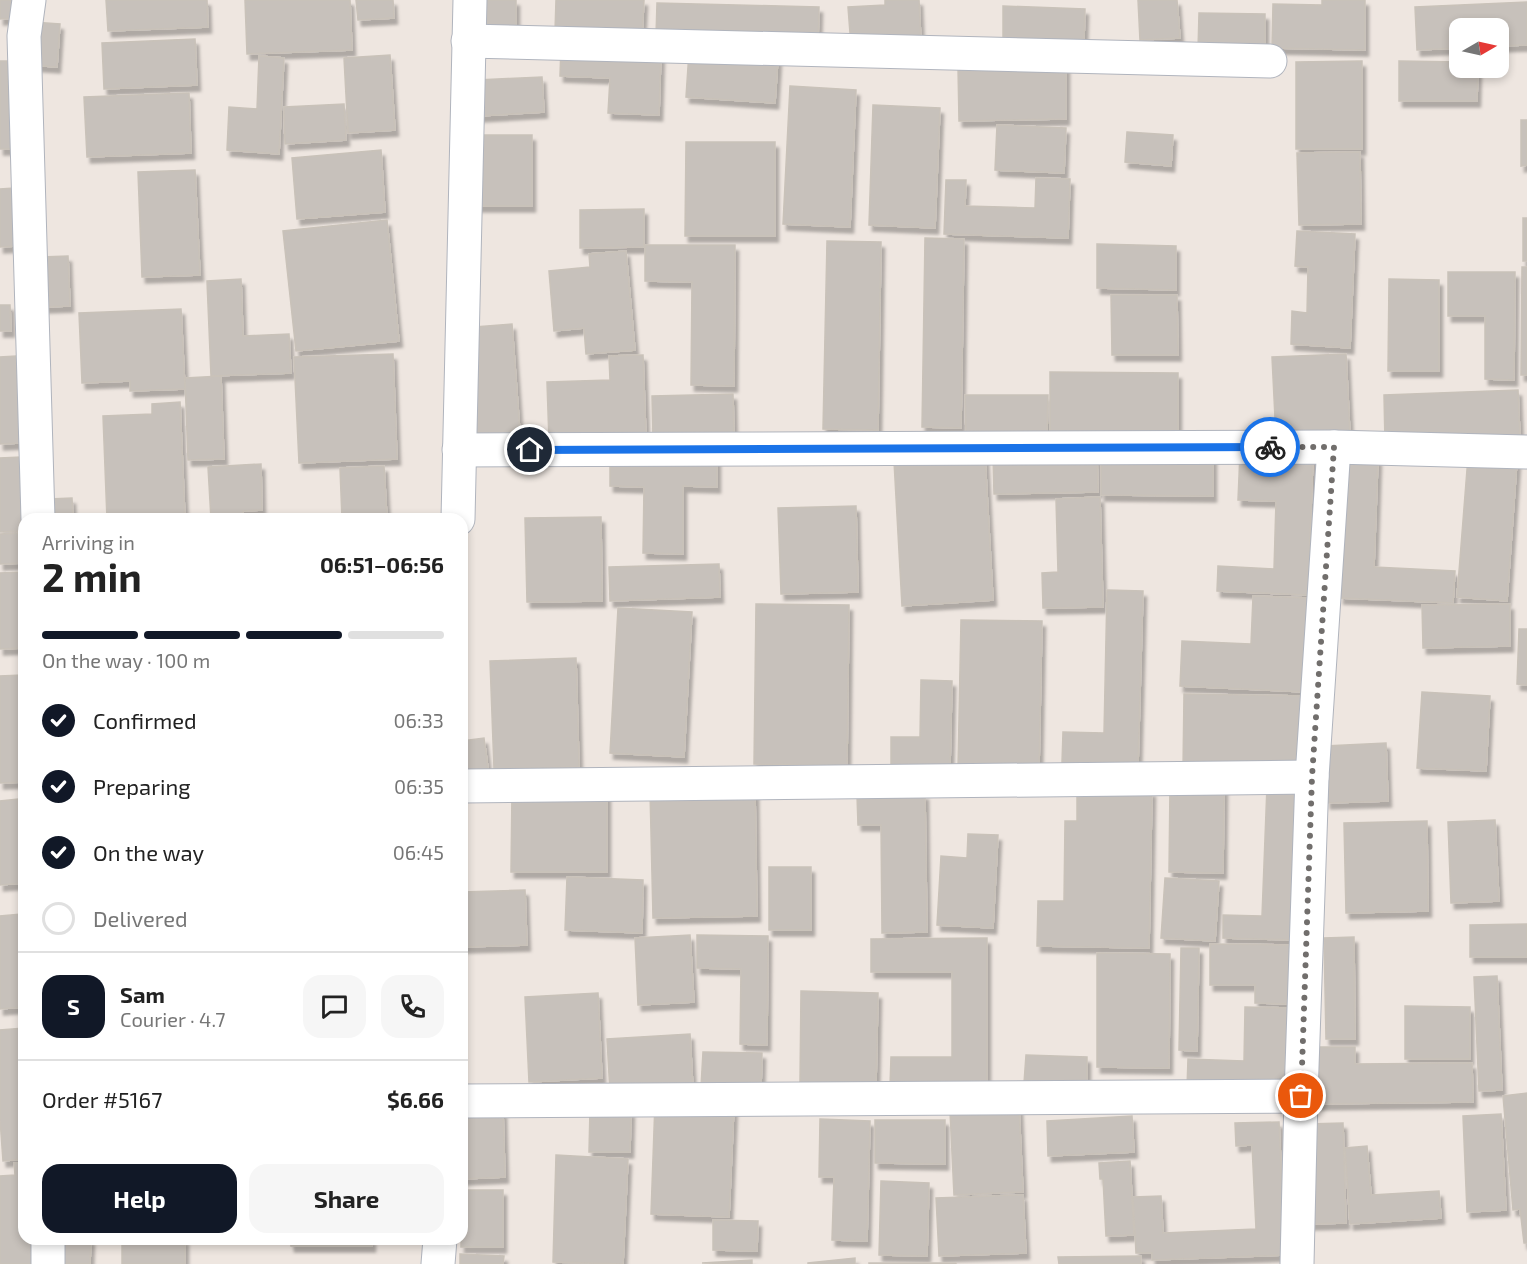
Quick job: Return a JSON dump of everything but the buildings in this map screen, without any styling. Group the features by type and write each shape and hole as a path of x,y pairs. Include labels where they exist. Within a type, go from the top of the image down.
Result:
{"street":[{"path":"29,0 24,36 38,513"},
{"path":"458,513 470,0"},
{"path":"468,41 1270,61"},
{"path":"459,450 1334,447 1527,452"},
{"path":"1297,1264 1312,777 1334,447"},
{"path":"468,786 1312,777"},
{"path":"468,1101 1301,1096"},
{"path":"48,1245 48,1264"},
{"path":"438,1264 440,1245"}],"way so far":[{"path":"1270,447 1334,447 1312,777 1301,1096"}],"route":[{"path":"530,450 1270,447"}]}
